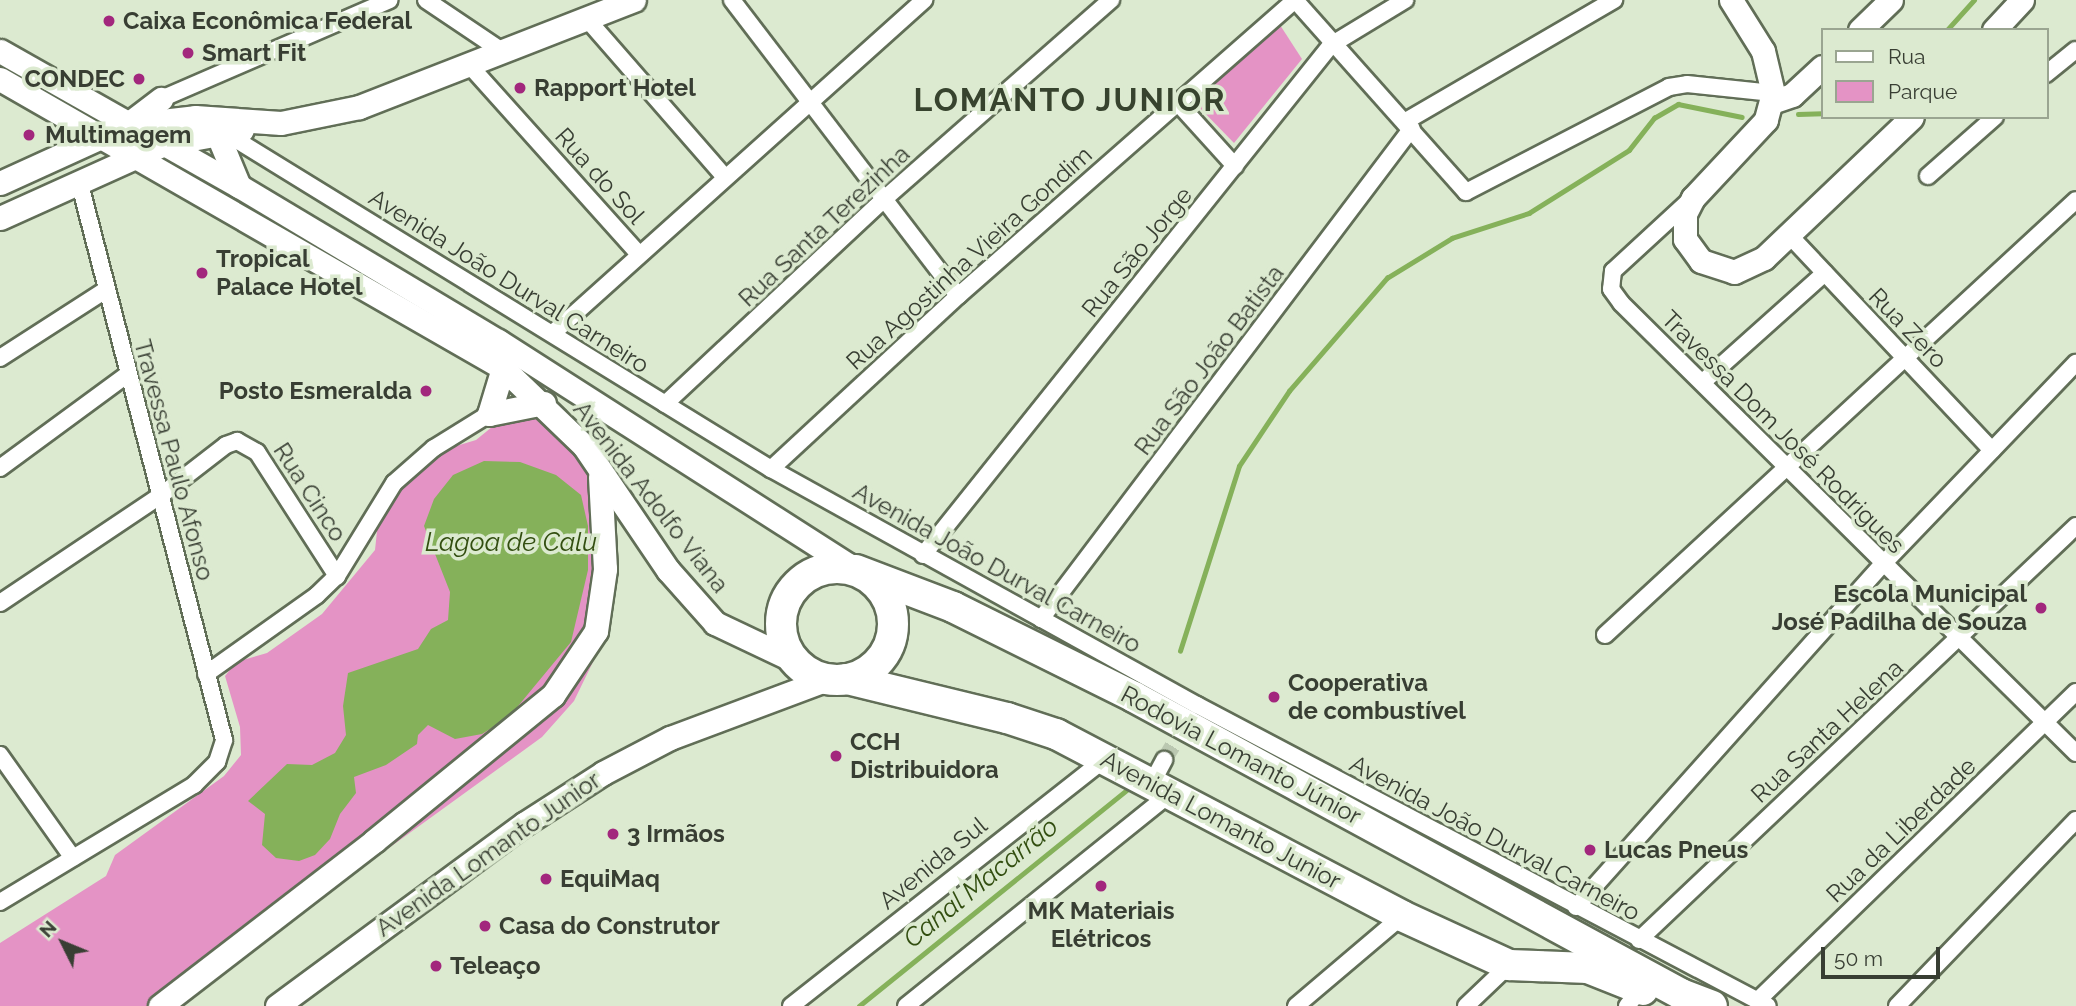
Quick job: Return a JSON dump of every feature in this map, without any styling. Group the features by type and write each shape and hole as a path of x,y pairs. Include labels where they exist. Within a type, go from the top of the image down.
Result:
{"highway":[{"path":"821,570 856,570 884,592 894,625 880,660 838,679 795,662 781,626 792,590 821,570"},
{"name":"Rodovia Lomanto Júnior","path":"856,570 953,607 1134,697 1682,1000"},
{"name":"Avenida Lomanto Junior","path":"838,679 1007,718 1163,778 1402,916 1509,965 1588,968"},
{"name":"Rodovia Lomanto Júnior","path":"1588,968 1634,998 1682,1000 1712,1006"}],"main road":[{"path":"0,218 164,144 359,107 505,53 634,0"},
{"path":"1731,0 1763,51 1772,101 1753,138 1693,198 1685,214 1685,239 1695,255 1711,267 1744,269 1791,237 1910,119"},
{"path":"1862,28 1891,0"},
{"path":"1996,28 2022,0"},
{"name":"Avenida Adolfo Viana","path":"0,51 239,186 498,341 680,461 767,511"},
{"path":"1772,101 1793,95 1820,69"},
{"name":"Avenida Adolfo Viana","path":"0,79 131,157 503,368 544,404 584,446 599,474 668,570 715,623 795,662"},
{"path":"127,125 161,99"},
{"path":"0,183 97,136 127,125 195,117 281,123"},
{"path":"221,133 239,186"},
{"path":"68,151 82,158 79,181"},
{"path":"503,368 489,414 544,404"},
{"path":"160,1006 482,755 553,695 596,631 606,528 599,474"},
{"name":"Rodovia Lomanto Júnior","path":"767,511 856,570"},
{"name":"Avenida Lomanto Junior","path":"277,1006 514,831 603,773 670,738 838,679"}],"street":[{"path":"161,99 390,0"},
{"path":"426,0 505,53"},
{"path":"732,0 882,201 958,296"},
{"path":"553,332 924,0"},
{"name":"Rua Santa Terezinha","path":"665,404 882,201 1111,0"},
{"path":"1267,0 1279,13"},
{"path":"1295,0 1331,44 1409,124 1459,186 1471,191 1670,87 1687,85 1772,101"},
{"name":"Rua Agostinha Vieira Gondim","path":"771,469 958,296 1295,0"},
{"name":"Rua São Jorge","path":"923,555 1331,44 1405,0"},
{"name":"Rua São João Batista","path":"1041,619 1409,124 1614,0"},
{"path":"587,19 725,177"},
{"path":"2048,72 2076,50"},
{"name":"Rua do Sol","path":"471,66 639,254"},
{"name":"Avenida João Durval Carneiro","path":"161,99 553,332 771,469 1041,619 1193,713 1762,1003"},
{"path":"1178,103 1235,166"},
{"path":"1928,176 1993,119"},
{"name":"Travessa Paulo Afonso","path":"73,858 194,785 223,750 224,740 79,181"},
{"name":"Travessa Dom José Rodrigues","path":"1693,198 1610,279 1621,303 1704,381 1786,467 2076,753"},
{"path":"1605,635 2076,200"},
{"name":"Rua Zero","path":"1791,237 1992,450"},
{"path":"1704,381 1825,273"},
{"path":"0,358 107,289"},
{"path":"1576,907 1883,564 2076,363"},
{"path":"0,468 128,374"},
{"path":"206,674 337,576 394,483 434,448 489,414"},
{"name":"Rua Cinco","path":"160,496 226,445 237,441 257,452 337,576"},
{"path":"0,603 160,496"},
{"name":"Rua Santa Helena","path":"1639,940 2076,526"},
{"name":"Rua da Liberdade","path":"1762,1003 2076,692"},
{"path":"0,755 73,858 0,902"},
{"name":"Avenida Sul","path":"791,1006 1106,758"},
{"path":"906,1006 1163,778"},
{"path":"1897,1006 2076,820"},
{"path":"1296,1006 1402,916"},
{"path":"1466,1006 1509,965"}],"green space":[{"path":"1280,25 1302,59 1234,143 1194,102"},
{"path":"533,410 580,455 599,495 607,633 574,701 542,737 171,1006 0,1006 0,943 106,876 115,855 224,776 241,755 240,727 225,676 236,662 267,653 322,614 375,550 378,522 399,484 443,450 476,440 508,414"}],"water":[{"name":"Lagoa de Calu","path":"484,461 520,462 556,475 581,495 588,526 588,570 571,642 509,717 482,734 455,739 428,725 418,735 417,744 386,765 354,777 356,793 340,814 330,839 315,855 299,861 276,858 262,845 265,814 248,801 287,764 312,765 335,753 346,735 343,706 348,673 418,649 431,629 448,620 450,592 424,526 434,499 453,475"}],"waterway":[{"name":"Canal Macarrão","path":"1949,28 1974,0"},
{"name":"Canal Macarrão","path":"1180,651 1239,466 1289,391 1387,278 1452,238 1529,213 1629,150 1654,118 1678,104 1742,117"},
{"name":"Canal Macarrão","path":"1798,114 1820,113"},
{"name":"Canal Macarrão","path":"859,1006 1127,790"}],"tunnel":[{"path":"1164,760 1188,721"}],"place":[{"name":"Caixa Econômica Federal","path":"109,21"},
{"name":"Smart Fit","path":"188,53"},
{"name":"CONDEC","path":"139,79"},
{"name":"Rapport Hotel","path":"520,88"},
{"name":"Multimagem","path":"29,135"},
{"name":"Tropical Palace Hotel","path":"202,273"},
{"name":"Posto Esmeralda","path":"426,391"},
{"name":"Escola Municipal José Padilha de Souza","path":"2041,608"},
{"name":"Cooperativa de combustível","path":"1274,697"},
{"name":"CCH Distribuidora","path":"836,756"},
{"name":"3 Irmãos","path":"613,834"},
{"name":"Lucas Pneus","path":"1590,850"},
{"name":"EquiMaq","path":"546,879"},
{"name":"MK Materiais Elétricos","path":"1101,886"},
{"name":"Casa do Construtor","path":"485,926"},
{"name":"Teleaço","path":"436,966"}],"district":[{"name":"LOMANTO JUNIOR","path":"1070,100"}]}
